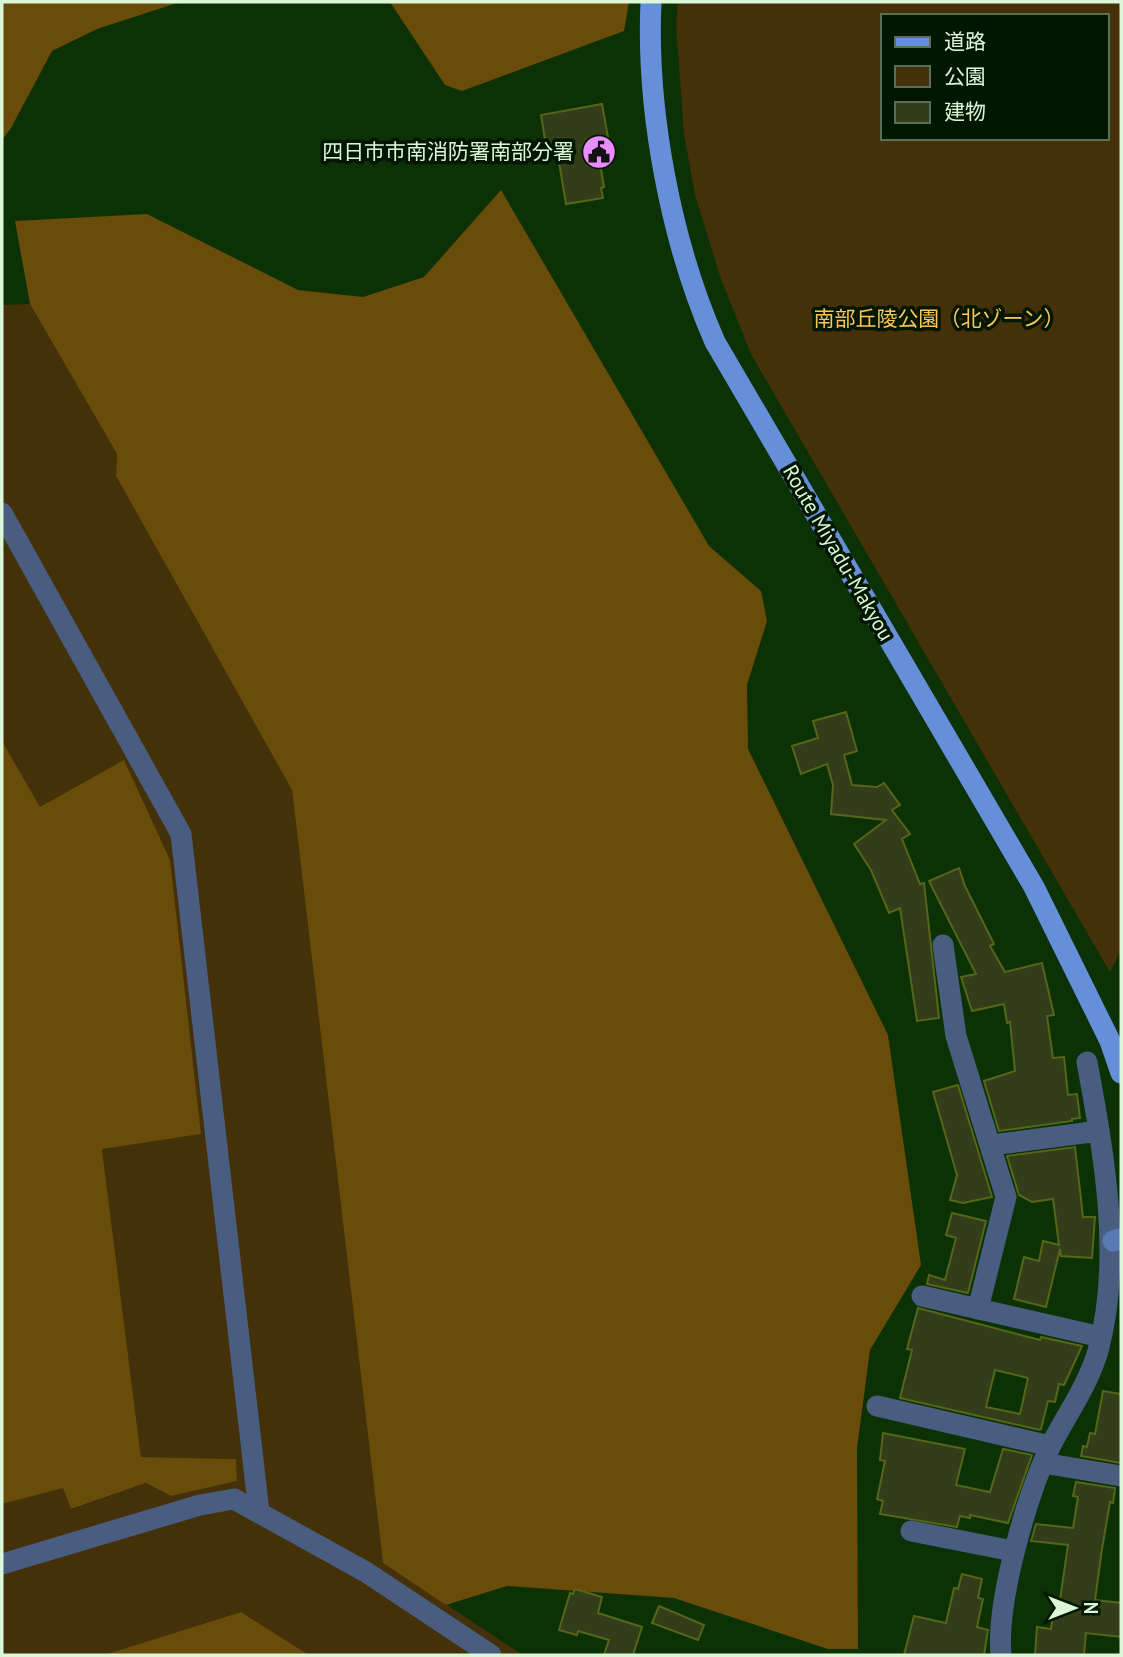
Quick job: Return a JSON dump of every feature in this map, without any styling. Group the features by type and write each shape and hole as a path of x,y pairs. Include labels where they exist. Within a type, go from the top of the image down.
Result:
{"main road":[{"name":"Route Miyadu-Makyou","path":"651,2 651,68 670,201 690,275 715,342 1034,887 1110,1041 1121,1073"}],"street":[{"path":"2,513 181,834 260,1512"},
{"path":"943,946 956,1036 1006,1197 978,1309"},
{"path":"1001,1655 1001,1628 1013,1551 1047,1455 1083,1388 1098,1352 1110,1298 1117,1240 1087,1062"},
{"path":"992,1145 1099,1131"},
{"path":"922,1296 1101,1337"},
{"path":"877,1406 1121,1476"},
{"path":"2,1564 218,1501 234,1499 366,1572 491,1655"},
{"path":"911,1531 1013,1551"}],"green space":[{"name":"南部丘陵公園（北ゾーン）","path":"678,2 1121,2 1121,951 1110,972 751,354 721,279 695,195 684,134 676,25"},
{"path":"30,304 117,454 116,476 292,790 383,1563 523,1655 309,1655 241,1612 104,1655 2,1655 2,1504 63,1487 72,1509 146,1483 171,1496 237,1481 236,1459 141,1457 102,1148 201,1134 40,808 2,741 2,552 5,549 2,544 2,305"}],"shaded area":[{"path":"2,2 180,2 97,29 52,51 2,140"},
{"path":"390,2 629,2 624,31 462,91 445,85"},
{"path":"501,190 709,546 761,591 767,621 747,685 748,749 888,1035 921,1265 870,1350 857,1448 858,1649 828,1649 674,1598 507,1586 446,1605 383,1563 292,790 116,476 117,454 30,304 15,221 147,214 298,290 363,297 424,277"},
{"path":"2,741 40,807 124,760 170,860 201,1134 102,1149 141,1457 236,1459 237,1481 171,1496 146,1483 71,1509 63,1488 2,1504"},
{"path":"241,1612 309,1655 104,1655"}],"building":[{"path":"602,104 609,143 597,145 604,187 601,188 603,198 566,204 557,150 547,152 541,115"},
{"path":"846,712 857,751 844,755 852,785 877,787 884,783 900,805 892,810 910,834 902,839 920,884 924,883 939,1018 917,1021 900,908 889,913 871,870 854,844 886,820 831,814 833,785 827,764 801,774 792,746 818,738 813,721"},
{"path":"959,868 994,944 990,946 1005,972 1042,963 1054,1015 1047,1016 1053,1058 1064,1057 1068,1095 1077,1094 1080,1118 999,1131 984,1081 1015,1071 1010,1022 1007,1023 1004,1004 972,1011 961,977 976,974 929,881"},
{"path":"958,1085 992,1197 963,1203 950,1200 957,1175 933,1092"},
{"path":"1075,1147 1083,1217 1095,1217 1092,1258 1061,1256 1060,1249 1046,1307 1014,1299 1024,1257 1039,1261 1043,1241 1059,1245 1053,1199 1032,1202 1019,1195 1007,1156"},
{"path":"952,1213 986,1221 968,1293 927,1284 929,1275 945,1280 956,1238 946,1235"},
{"path":"918,1308 1040,1340 1041,1337 1082,1346 1064,1385 1059,1384 1055,1402 1048,1401 1040,1430 900,1398 912,1350 907,1349","holes":["995,1370 1028,1378 1020,1414 986,1407"]},
{"path":"1103,1391 1121,1394 1121,1463 1081,1456 1083,1446 1087,1447 1090,1433 1095,1434"},
{"path":"883,1433 965,1449 956,1485 990,1492 1003,1449 1032,1455 1008,1523 970,1515 970,1518 960,1516 957,1527 880,1514 883,1501 877,1499 885,1461 880,1460"},
{"path":"1076,1482 1115,1488 1113,1503 1110,1502 1095,1600 1121,1603 1121,1637 1086,1633 1084,1655 1035,1655 1037,1627 1051,1629 1054,1606 1059,1607 1068,1545 1031,1541 1036,1524 1073,1528 1078,1497 1073,1496"},
{"path":"962,1574 982,1579 978,1598 983,1599 977,1627 988,1630 984,1655 904,1655 914,1616 946,1623 954,1588 958,1589"},
{"path":"575,1589 602,1597 598,1613 642,1627 633,1655 604,1655 609,1640 578,1631 577,1635 559,1630 570,1593 573,1594"},
{"path":"659,1606 704,1625 698,1640 652,1623"}],"place":[{"name":"四日市市南消防署南部分署","path":"599,152"}]}
